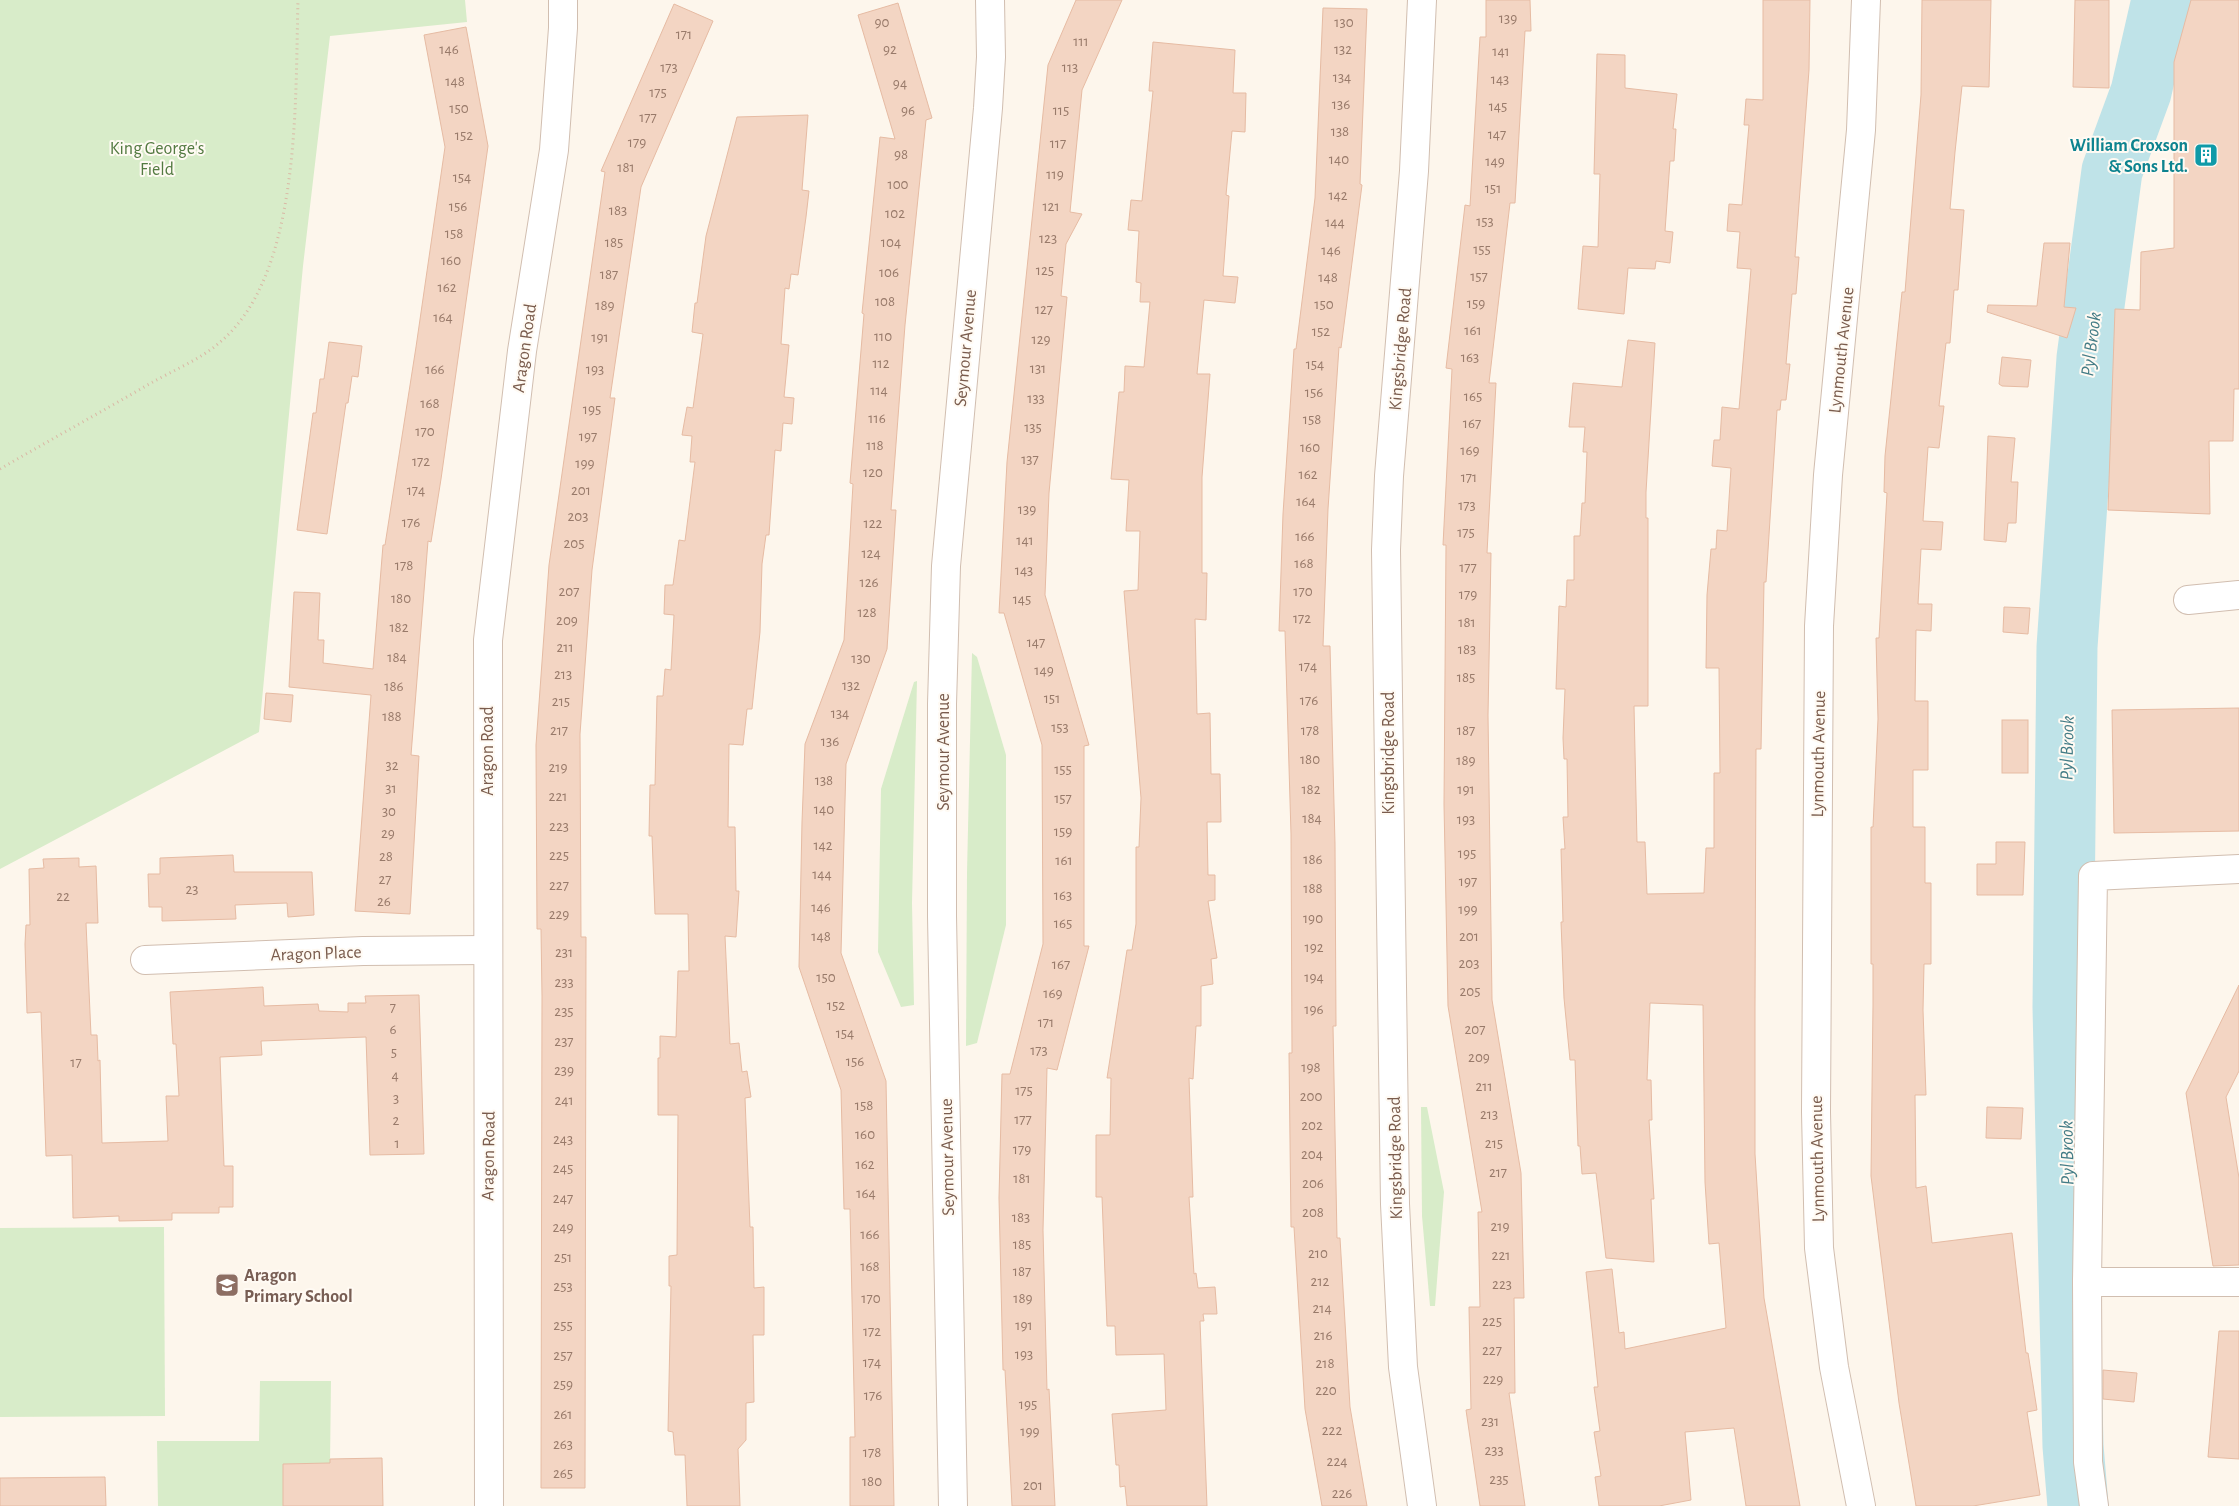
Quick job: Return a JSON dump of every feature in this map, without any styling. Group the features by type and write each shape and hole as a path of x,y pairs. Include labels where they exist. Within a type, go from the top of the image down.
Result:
{"street":[{"name":"Aragon Road","path":"489,1506 488,640 522,352 554,150 563,28 563,0"},
{"name":"Seymour Avenue","path":"953,1506 942,916 942,704 946,566 988,108 991,57 990,0"},
{"name":"Kingsbridge Road","path":"1422,0 1414,170 1389,476 1386,550 1395,1204 1403,1367 1422,1506"},
{"name":"Lynmouth Avenue","path":"1861,1506 1834,1367 1819,1248 1816,1112 1820,626 1828,475 1860,139 1866,0"},
{"path":"2188,600 2239,595"},
{"path":"2094,1506 2088,1462 2087,1282 2093,876 2239,869"},
{"name":"Aragon Place","path":"145,960 363,951 488,950"},
{"path":"2087,1282 2239,1282"}],"path":[{"path":"0,469 219,344 250,312 271,258 284,213 292,167 298,0"}],"green space":[{"name":"King George's Field","path":"0,0 465,0 467,22 330,36 303,266 259,732 0,869"},
{"path":"2136,0 2193,0 2158,114 2132,102"},
{"path":"972,653 977,657 1006,755 1006,925 977,1043 966,1046 967,873"},
{"path":"917,681 912,903 914,1005 901,1007 878,952 881,789 914,682"},
{"path":"1421,1107 1427,1107 1444,1192 1435,1306 1430,1306 1422,1216"},
{"path":"164,1227 165,1416 0,1417 0,1228"},
{"path":"260,1381 331,1381 330,1463 283,1464 283,1506 158,1506 157,1441 259,1441"}],"building":[{"path":"1076,0 1122,0 1082,90 1070,212 1082,214 1066,244 1061,296 1067,297 1049,493 1045,595 1089,745 1084,746 1084,946 1089,946 1057,1070 1047,1068 1043,1230 1047,1390 1049,1389 1055,1506 1012,1506 1005,1370 1003,1370 999,1198 1002,1074 1010,1074 1043,944 1042,745 1004,613 999,613 1007,462 1048,65"},
{"path":"1486,0 1530,0 1531,31 1525,31 1515,203 1510,203 1489,383 1496,383 1487,553 1491,553 1488,715 1492,1000 1521,1173 1524,1298 1514,1298 1515,1393 1509,1393 1525,1506 1480,1506 1466,1410 1471,1409 1469,1307 1480,1307 1478,1212 1482,1212 1448,1006 1444,804 1446,545 1443,545 1452,369 1446,368 1465,205 1470,206 1480,37 1486,37"},
{"path":"1763,0 1810,0 1809,70 1795,257 1799,257 1796,294 1792,294 1786,364 1790,364 1786,400 1781,400 1780,410 1777,410 1766,582 1764,582 1761,749 1756,749 1755,1154 1764,1298 1800,1506 1746,1506 1734,1428 1685,1432 1691,1500 1659,1506 1599,1506 1595,1477 1601,1476 1594,1432 1600,1431 1594,1387 1598,1387 1586,1272 1612,1269 1619,1333 1624,1332 1625,1349 1726,1328 1719,1243 1709,1244 1705,1182 1703,1005 1650,1003 1647,1080 1651,1080 1652,1120 1649,1120 1654,1199 1651,1199 1654,1262 1606,1258 1596,1173 1582,1174 1580,1146 1578,1146 1575,1060 1570,1060 1564,998 1561,922 1563,922 1561,849 1565,849 1563,817 1568,817 1567,759 1564,759 1563,738 1565,689 1556,689 1559,606 1566,607 1567,580 1574,580 1574,536 1580,536 1582,503 1585,503 1587,452 1583,452 1585,427 1569,427 1573,383 1622,387 1628,340 1655,343 1646,492 1646,518 1648,518 1648,706 1634,706 1637,842 1645,842 1647,894 1704,893 1706,848 1714,848 1714,773 1720,773 1719,668 1706,668 1707,595 1711,549 1716,549 1717,530 1727,531 1731,468 1712,466 1714,440 1720,440 1722,407 1739,409 1751,269 1737,268 1740,232 1727,231 1729,204 1742,205 1749,125 1744,125 1746,99 1763,100"},
{"path":"1922,0 1991,0 1989,87 1962,86 1955,152 1950,209 1964,210 1958,290 1954,290 1950,343 1946,343 1939,406 1944,406 1939,448 1928,447 1923,521 1943,522 1941,550 1921,549 1918,604 1932,604 1931,631 1916,630 1915,701 1928,701 1928,770 1913,770 1913,827 1925,827 1925,883 1931,883 1931,964 1924,964 1923,1010 1926,1095 1915,1095 1916,1188 1926,1186 1932,1243 2012,1233 2026,1353 2028,1353 2037,1410 2027,1412 2040,1495 1973,1506 1916,1506 1899,1403 1871,1176 1873,964 1871,964 1871,827 1873,827 1878,719 1876,638 1879,638 1887,493 1884,492 1885,456 1902,292 1905,292 1921,95"},
{"path":"2075,0 2109,0 2109,88 2073,87"},
{"path":"2191,0 2239,0 2239,389 2234,389 2233,441 2209,441 2210,514 2108,510 2115,309 2140,310 2141,252 2174,248 2174,62"},
{"path":"898,3 932,118 926,120 905,325 891,510 896,510 887,649 846,764 841,953 886,1081 894,1506 850,1506 850,1437 855,1437 850,1209 844,1209 841,1090 799,967 802,822 805,744 844,640 853,484 850,483 864,314 862,313 880,137 895,139 858,15"},
{"path":"674,4 713,21 641,187 610,398 615,398 592,570 580,734 581,937 586,937 585,1488 541,1488 542,996 541,929 537,929 536,745 549,565 605,172 601,171"},
{"path":"1323,8 1367,9 1360,184 1362,185 1341,348 1339,347 1328,509 1323,646 1330,646 1335,844 1336,1026 1333,1026 1337,1238 1340,1238 1350,1407 1367,1506 1322,1506 1305,1409 1294,1227 1291,1227 1289,1053 1292,1053 1291,834 1285,631 1279,631 1283,514 1294,349 1296,349 1315,198"},
{"path":"466,27 488,146 441,479 431,542 428,541 411,755 419,756 410,914 355,911 371,695 289,687 294,592 320,593 318,640 324,640 323,663 373,669 383,545 385,545 416,347 445,147 424,35"},
{"path":"1153,42 1235,50 1233,93 1246,93 1245,132 1232,131 1226,195 1229,196 1223,276 1238,277 1235,303 1204,300 1197,374 1210,374 1202,477 1202,573 1207,573 1206,620 1195,619 1197,714 1210,713 1211,774 1220,774 1221,822 1207,822 1208,875 1215,875 1215,900 1208,901 1217,958 1211,959 1213,984 1201,986 1201,1026 1196,1026 1193,1079 1189,1078 1193,1197 1189,1197 1194,1274 1196,1273 1198,1288 1215,1287 1217,1314 1203,1314 1204,1321 1200,1321 1207,1506 1127,1506 1125,1486 1120,1487 1119,1465 1116,1465 1112,1414 1166,1410 1164,1354 1116,1355 1115,1326 1107,1326 1102,1197 1096,1197 1096,1135 1110,1135 1111,1078 1107,1078 1127,950 1132,950 1136,924 1136,847 1139,847 1141,798 1124,591 1138,590 1140,531 1126,531 1129,480 1111,479 1119,392 1124,392 1125,366 1144,367 1150,302 1140,302 1141,283 1136,282 1139,231 1128,230 1131,200 1142,201 1153,91 1149,91"},
{"path":"1597,54 1625,55 1625,88 1677,94 1673,129 1676,129 1674,161 1670,161 1665,231 1673,232 1670,263 1656,261 1655,269 1628,268 1624,314 1578,309 1583,246 1598,247 1600,174 1594,174"},
{"path":"808,115 802,190 809,191 806,217 798,275 791,274 789,289 785,288 781,344 789,345 784,397 794,398 792,424 783,423 781,451 775,450 769,535 766,535 762,564 760,632 752,709 747,709 743,745 729,744 728,827 735,827 736,891 739,891 736,937 725,936 730,1044 739,1043 742,1072 747,1071 751,1097 745,1098 750,1227 753,1227 754,1288 764,1287 764,1335 753,1335 754,1402 746,1403 746,1440 738,1449 740,1506 687,1506 685,1455 675,1455 673,1432 668,1431 671,1286 669,1286 669,1256 677,1255 678,1115 658,1115 658,1058 660,1058 660,1036 676,1037 678,971 689,971 688,914 655,914 652,836 649,836 650,785 655,785 657,696 663,696 665,669 671,670 674,615 664,614 665,585 673,585 679,540 685,541 695,462 690,462 692,436 682,435 687,407 693,408 703,334 692,332 695,303 697,303 706,236 737,117"},
{"path":"2044,243 2070,243 2064,307 2076,308 2067,338 1987,312 1988,305 2037,306"},
{"path":"329,342 362,346 358,377 352,376 348,403 346,403 327,534 297,530 313,413 316,413 320,379 324,379"},
{"path":"2002,357 2031,360 2028,387 2002,386 1999,384"},
{"path":"1988,436 2015,438 2011,482 2018,482 2016,523 2008,523 2006,542 1984,540"},
{"path":"2004,607 2030,608 2028,634 2003,632"},
{"path":"266,693 293,695 291,722 264,719"},
{"path":"2239,708 2239,831 2114,833 2112,710"},
{"path":"2002,720 2028,720 2028,773 2002,773"},
{"path":"1996,842 2025,842 2023,895 1977,895 1977,864 1996,864"},
{"path":"233,855 234,872 312,872 314,915 288,917 287,903 235,905 236,919 162,921 162,907 149,907 148,874 160,874 160,858"},
{"path":"79,858 79,867 96,866 98,923 86,923 91,1035 97,1035 98,1061 100,1060 102,1143 168,1141 166,1096 179,1096 170,992 263,987 264,1006 318,1004 319,1011 348,1012 348,1003 366,1003 365,996 419,995 424,1154 370,1155 366,1037 261,1041 262,1055 220,1057 224,1166 233,1166 233,1207 219,1207 219,1213 172,1213 172,1220 119,1221 119,1216 73,1218 72,1155 46,1156 41,1012 27,1013 25,944 26,925 30,925 29,869 44,868 43,859"},
{"path":"2239,985 2239,1071 2226,1097 2239,1178 2239,1265 2213,1266 2186,1093"},
{"path":"1987,1107 2023,1108 2021,1139 1986,1138"},
{"path":"2219,1331 2239,1331 2239,1459 2208,1457"},
{"path":"2103,1370 2137,1373 2134,1402 2103,1399"},
{"path":"382,1458 383,1506 283,1506 283,1464 330,1463 330,1459"},
{"path":"105,1477 106,1506 0,1506 0,1478"}],"waterway":[{"name":"Pyl Brook","path":"2078,1506 2073,1446 2063,1007 2067,647 2087,358 2112,171 2141,92 2162,0"}],"place":[{"name":"William Croxson & Sons Ltd.","path":"2206,155"},
{"name":"Aragon Primary School","path":"227,1285"}]}
